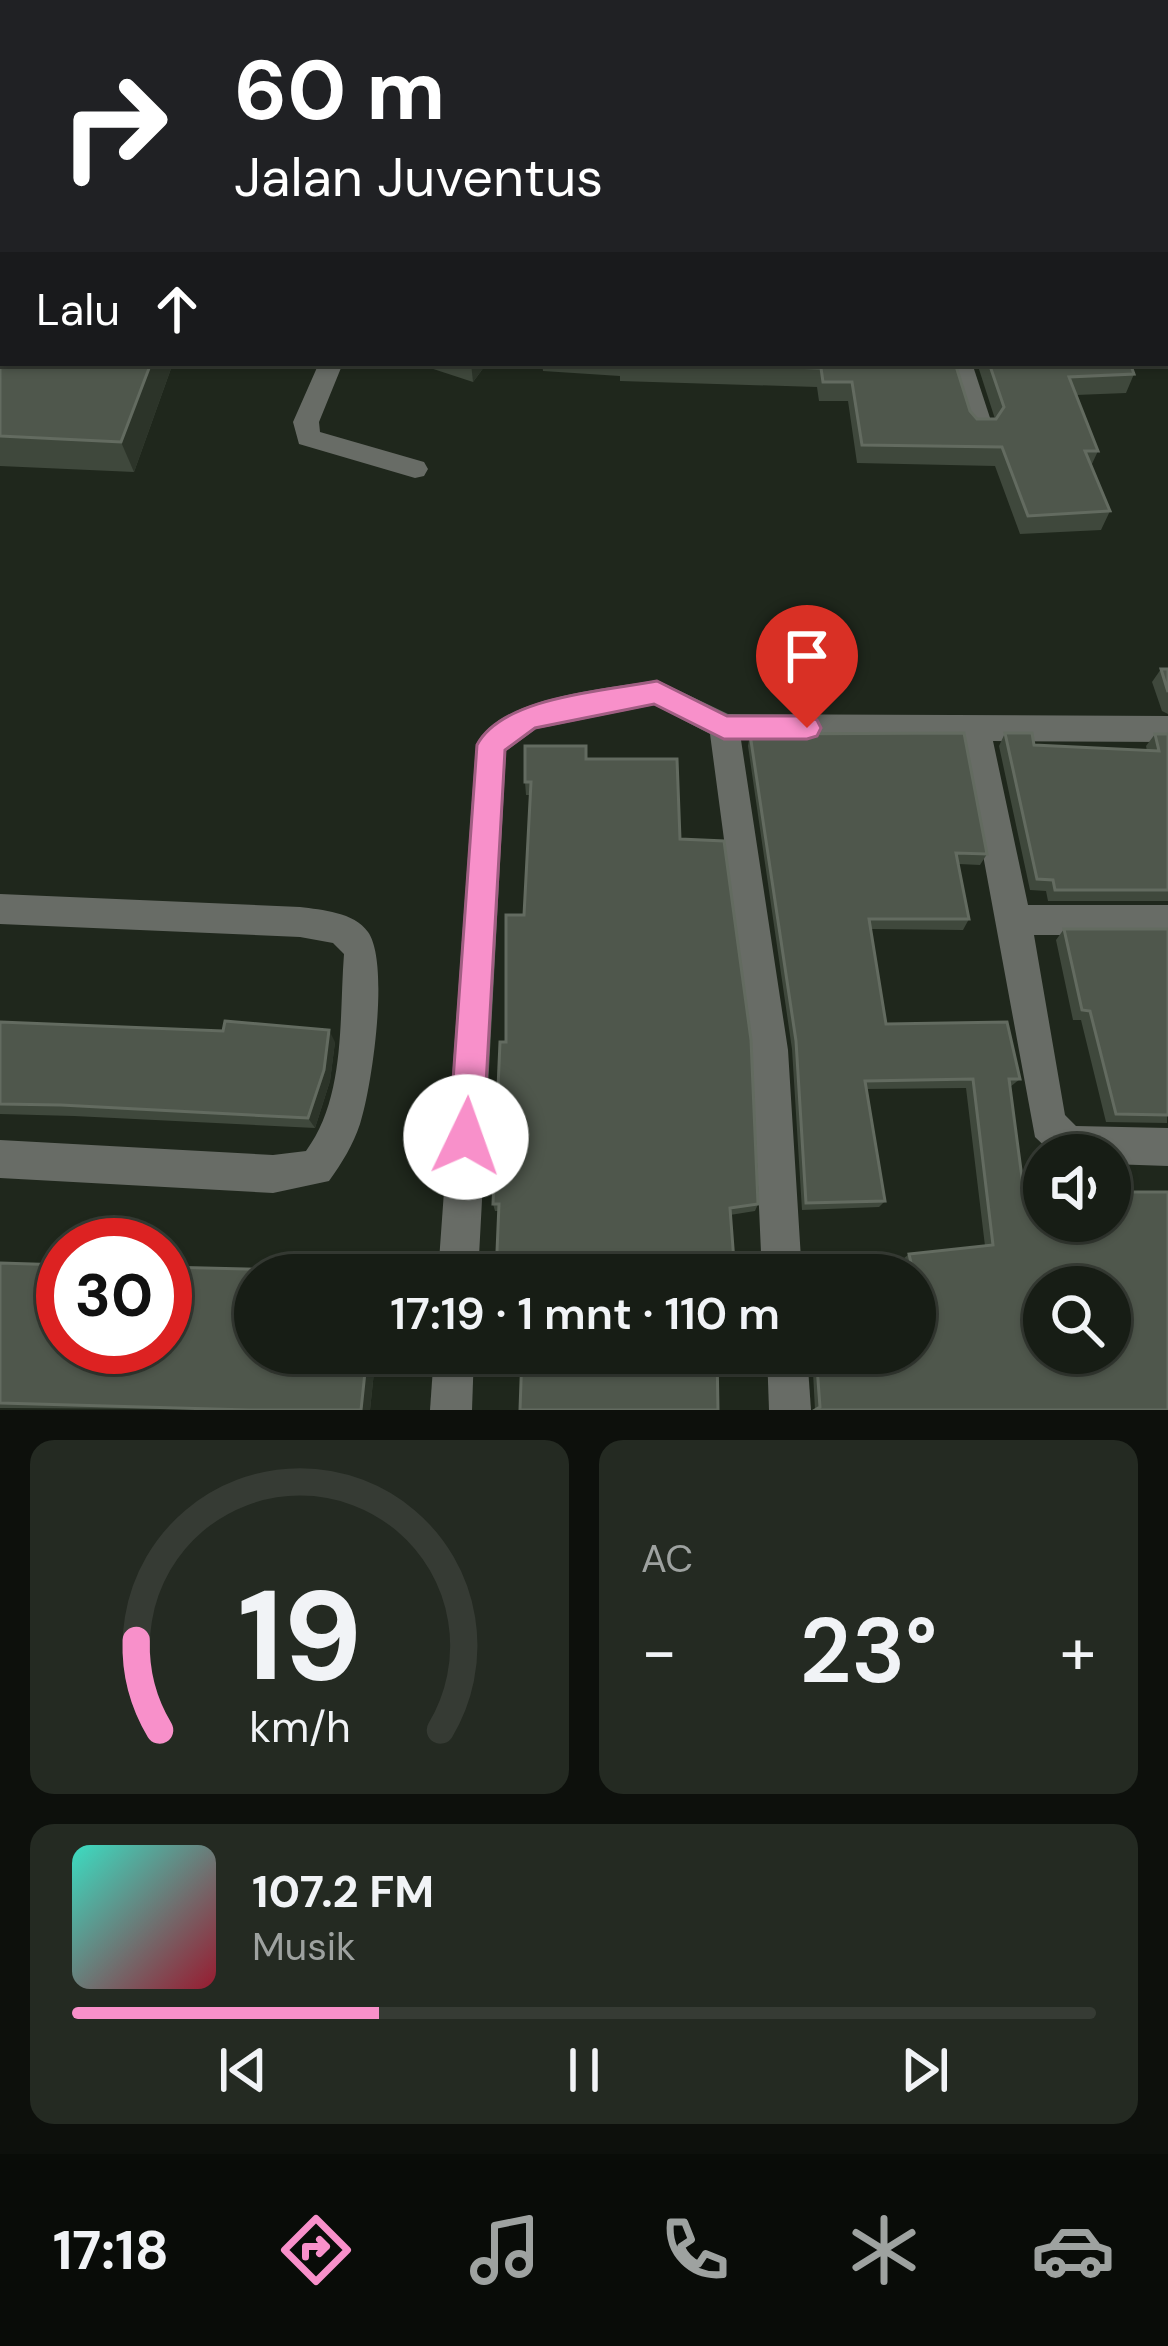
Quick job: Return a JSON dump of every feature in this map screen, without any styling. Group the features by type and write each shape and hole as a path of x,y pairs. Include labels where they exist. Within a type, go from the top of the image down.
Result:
{"street":[{"path":"330,366 307,422 308,438 416,469"},
{"path":"961,366 980,428"},
{"path":"459,1254 491,745 528,718 657,692 724,727 1168,729"},
{"path":"724,727 770,1050 781,1254"},
{"path":"975,729 1015,920 1048,1124 1062,1140 1076,1145 1168,1148"},
{"path":"0,908 300,922 337,928 352,936 362,954 346,1113 336,1145 316,1168 273,1174 0,1159"},
{"path":"1015,920 1168,920"},
{"path":"451,1410 453,1374"},
{"path":"788,1374 790,1410"}],"building":[{"path":"0,366 150,366 121,442 0,436"},
{"path":"757,366 956,366 970,411 977,419 996,419 1004,407 990,366 1131,366 1134,374 1069,377 1098,451 1085,451 1110,511 1028,516 1002,447 862,445 852,382 823,382 821,368"},
{"path":"964,733 987,854 956,853 969,919 869,919 886,1024 1007,1022 1020,1079 1009,1079 1023,1185 1023,1242 1131,1242 1131,1192 1168,1192 1168,1410 815,1410 820,1407 818,1374 936,1374 936,1254 909,1254 993,1245 973,1079 865,1081 885,1201 806,1203 796,1041 750,734"},
{"path":"1005,733 1032,733 1034,745 1159,751 1155,734 1168,734 1168,890 1055,890 1053,880 1037,879"},
{"path":"525,746 586,746 586,759 677,759 680,839 724,841 751,1040 758,1204 730,1208 733,1254 497,1254 499,1204 493,1204 500,1042 506,1042 506,915 524,915 531,782 525,782"},
{"path":"1064,929 1168,929 1168,1115 1116,1114 1090,1011 1082,1010"},
{"path":"225,1021 329,1030 324,1070 308,1118 0,1104 0,1022 223,1031"},
{"path":"0,1263 36,1264 36,1374 192,1374 192,1268 234,1269 234,1374 365,1374 361,1410 0,1403"},
{"path":"521,1374 717,1374 718,1410 520,1410"}],"route":[{"path":"466,1137 491,745 528,718 657,692 724,727 807,728"}]}
